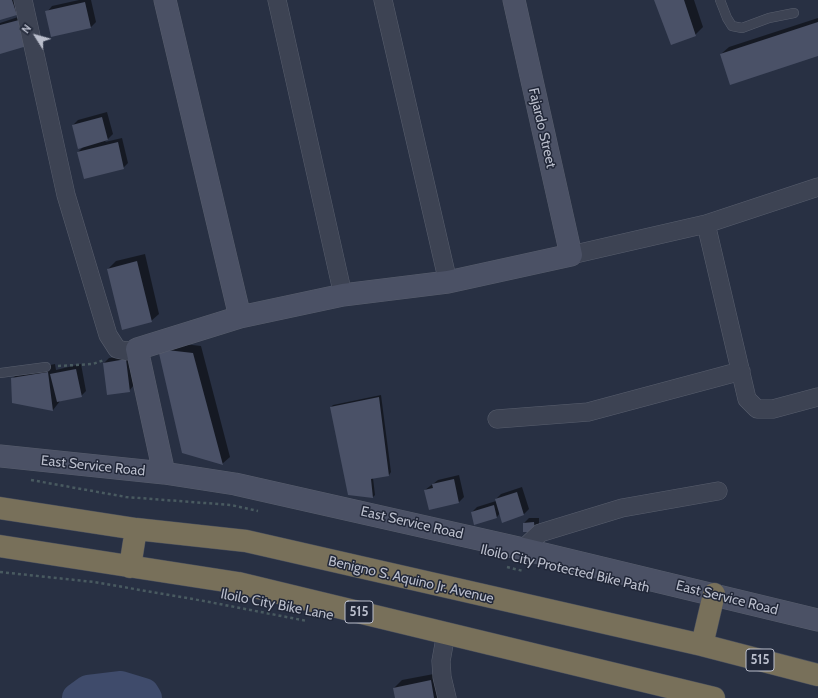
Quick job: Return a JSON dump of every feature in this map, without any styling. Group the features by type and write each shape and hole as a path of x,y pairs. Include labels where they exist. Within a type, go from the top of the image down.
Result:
{"highway":[{"name":"Benigno S. Aquino Jr. Avenue","path":"0,508 136,530 246,541 702,646 818,675"},
{"path":"130,567 136,530"},
{"name":"515","path":"0,546 238,583 714,698"},
{"path":"702,646 714,594"}],"street":[{"path":"23,0 66,195 108,335 117,349 131,350 240,317 343,295 448,282 706,224 818,187"},
{"path":"165,0 240,317"},
{"path":"277,0 343,295"},
{"path":"383,0 448,282"},
{"name":"Fajardo Street","path":"514,0 571,255"},
{"path":"706,224 747,399 757,409 773,409 818,397"},
{"path":"131,350 164,473"},
{"path":"497,419 588,412 741,371"},
{"name":"East Service Road","path":"0,456 164,473 292,495 714,594 818,620"},
{"path":"523,549 540,533 622,508 718,491"},
{"path":"446,633 442,669 447,698"}],"lane":[{"path":"720,0 732,26 742,28 769,18 794,13"},
{"path":"0,373 46,367"}],"path":[{"path":"46,367 93,364 131,350"},
{"path":"30,480 126,497 231,505 266,512"},
{"name":"Iloilo City Protected Bike Path","path":"500,565 531,572"},
{"name":"Iloilo City Bike Lane","path":"0,572 94,582 312,622"}],"building":[{"path":"0,0 12,0 17,15 0,20"},
{"path":"654,0 684,0 696,36 671,45"},
{"path":"85,2 91,28 51,37 45,11"},
{"path":"19,20 27,46 0,54 0,25"},
{"path":"818,22 818,56 730,85 720,54"},
{"path":"102,117 108,140 78,149 72,125"},
{"path":"118,142 124,169 84,179 77,152"},
{"path":"137,261 152,322 122,330 107,269"},
{"path":"158,349 193,353 223,465 182,453"},
{"path":"126,359 130,392 107,395 103,363"},
{"path":"76,369 82,397 57,402 50,374"},
{"path":"48,372 53,411 12,403 11,378"},
{"path":"379,397 389,476 371,479 373,498 348,495 330,407"},
{"path":"454,479 459,503 429,510 424,490 433,488 432,484"},
{"path":"517,492 524,515 502,523 495,499"},
{"path":"494,505 497,518 474,525 471,512"},
{"path":"534,522 535,532 523,532 523,523"},
{"path":"431,680 434,698 395,698 393,688"}],"waterway":[{"path":"77,698 88,690 121,686 144,693 147,698"}]}
